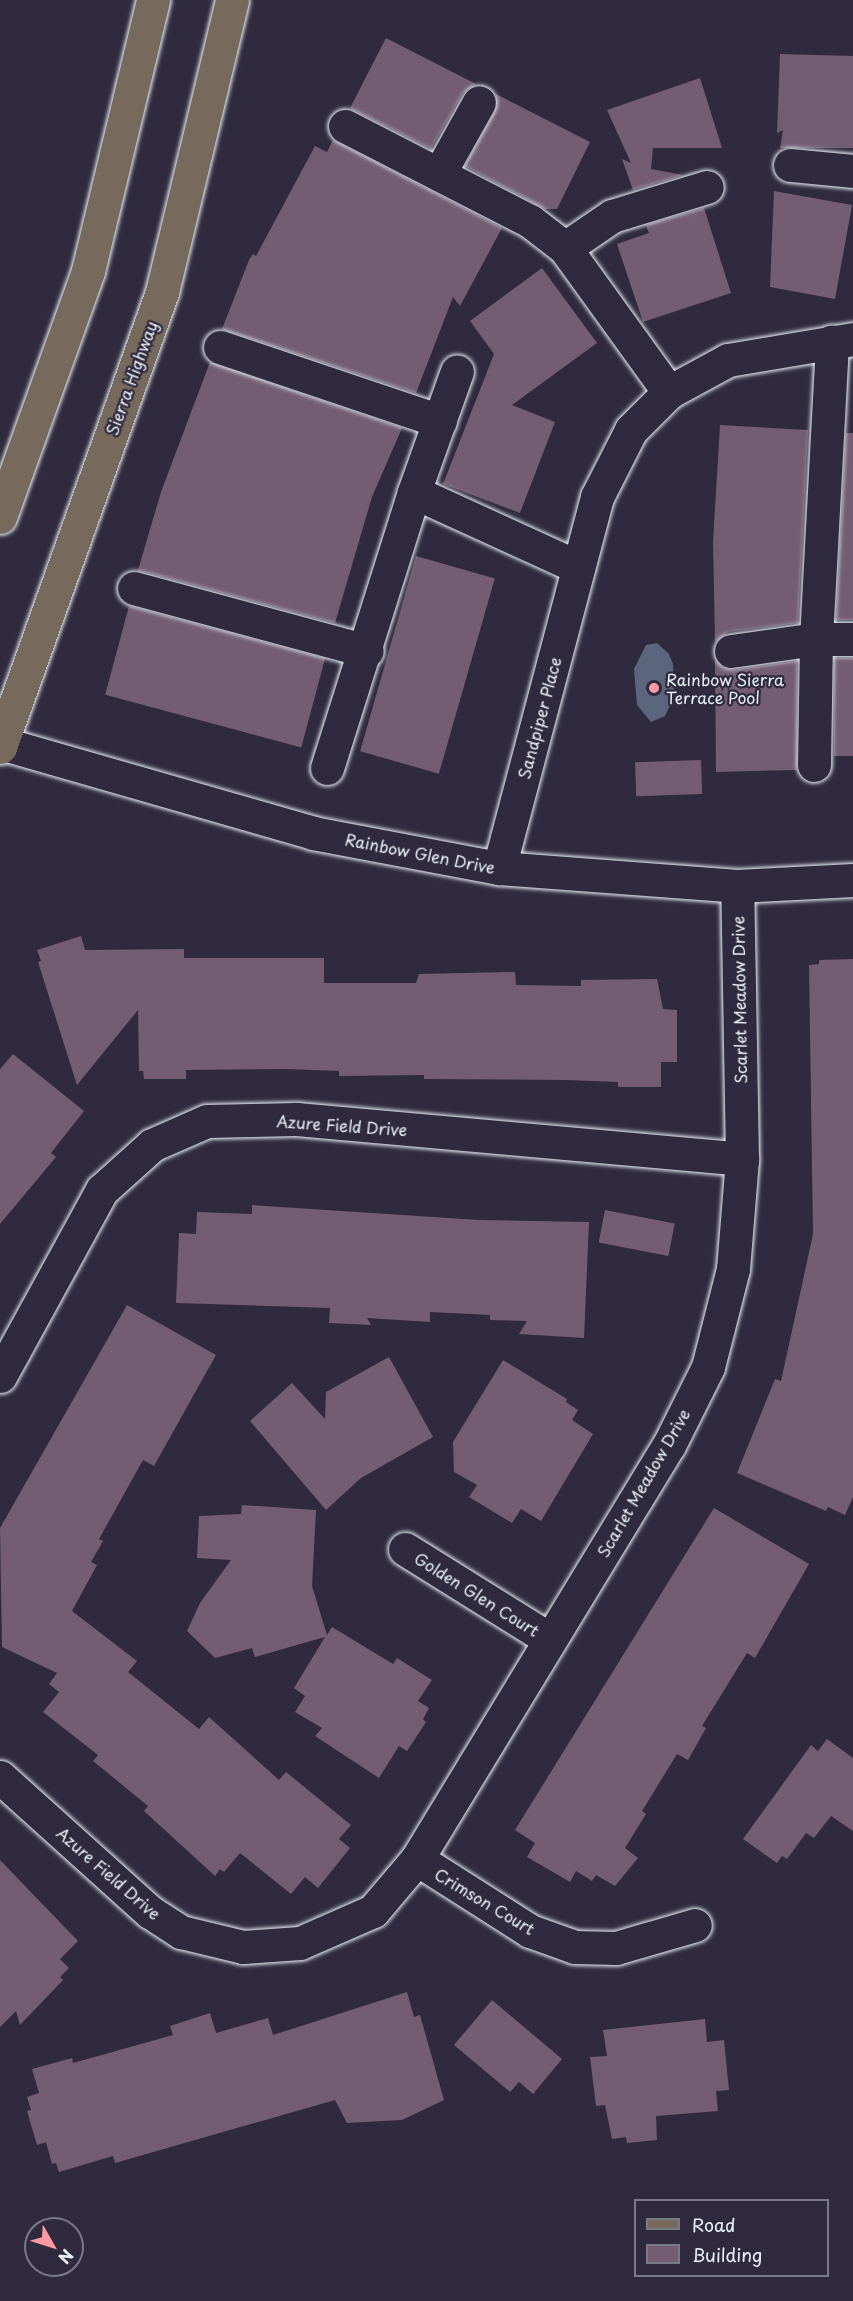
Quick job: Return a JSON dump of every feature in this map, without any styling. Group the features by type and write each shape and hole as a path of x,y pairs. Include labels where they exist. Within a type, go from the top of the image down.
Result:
{"main road":[{"path":"0,517 88,271 153,0"},
{"name":"Sierra Highway","path":"1,745 162,292 232,0"}],"street":[{"path":"439,174 479,102"},
{"path":"345,126 530,221 565,248 669,392"},
{"path":"790,165 853,171"},
{"path":"565,248 612,216 707,187"},
{"name":"Sandpiper Place","path":"499,868 597,497 631,430 669,392 728,360 848,339 816,639 814,765"},
{"path":"220,347 440,421"},
{"path":"327,768 367,651 414,492 457,370"},
{"path":"414,492 578,567"},
{"path":"135,588 367,651"},
{"path":"731,651 816,639 853,639"},
{"name":"Rainbow Glen Drive","path":"1,745 313,832 499,868 737,886 853,880"},
{"name":"Scarlet Meadow Drive","path":"417,1859 669,1445 708,1367 733,1269 742,1159 737,886"},
{"name":"Azure Field Drive","path":"0,1376 102,1190 152,1145 207,1121 296,1119 742,1159"},
{"name":"Golden Glen Court","path":"405,1550 549,1639"},
{"name":"Azure Field Drive","path":"0,1777 150,1912 181,1932 243,1947 300,1943 372,1911 417,1859"},
{"name":"Crimson Court","path":"417,1859 530,1931 575,1947 616,1948 695,1925"}],"water":[{"name":"Rainbow Sierra Terrace Pool","path":"657,643 669,654 673,664 674,697 665,716 651,722 637,705 634,669 646,645"}],"building":[{"path":"386,38 476,84 463,93 431,149 350,108"},
{"path":"780,54 853,56 853,148 780,148 783,130 777,133"},
{"path":"700,78 722,148 653,148 651,169 683,175 633,190 622,159 631,163 607,110"},
{"path":"496,94 590,142 557,209 545,209 465,166 495,111"},
{"path":"333,140 502,228 460,306 453,297 416,393 222,329 249,260 253,254 256,256 315,146 327,152"},
{"path":"774,191 852,205 835,299 770,287"},
{"path":"704,208 731,293 643,322 617,244 649,233 646,225"},
{"path":"542,268 597,343 512,405 555,422 520,513 443,484 494,354 470,321"},
{"path":"210,362 402,428 372,497 335,623 138,570 161,492"},
{"path":"720,425 808,430 798,623 728,632 715,642 713,542"},
{"path":"846,433 853,433 853,620 836,620"},
{"path":"416,556 495,579 439,774 360,751"},
{"path":"129,606 325,659 301,747 105,695"},
{"path":"834,658 853,658 853,756 834,756"},
{"path":"715,660 723,668 733,670 797,661 797,770 716,772"},
{"path":"701,760 702,794 636,796 635,762"},
{"path":"81,936 85,950 184,949 184,958 324,958 324,983 416,983 419,974 515,972 516,985 581,986 581,980 657,979 663,1009 677,1010 677,1062 661,1062 661,1087 618,1087 618,1082 566,1080 424,1079 424,1075 339,1076 339,1071 286,1069 186,1070 186,1079 144,1079 143,1071 139,1071 138,1010 77,1085 38,962 41,961 37,950"},
{"path":"853,959 853,1497 845,1515 828,1507 826,1511 737,1473 775,1379 781,1381 813,1234 809,965 819,964 819,960"},
{"path":"13,1054 84,1111 51,1153 56,1157 0,1224 0,1069"},
{"path":"252,1205 479,1220 589,1222 584,1338 519,1334 527,1321 490,1320 490,1315 430,1312 430,1322 367,1318 371,1325 329,1323 330,1308 176,1303 179,1233 196,1234 197,1212 252,1214"},
{"path":"605,1210 675,1224 668,1256 599,1242"},
{"path":"127,1305 216,1355 154,1466 143,1460 99,1539 103,1541 91,1562 97,1565 72,1611 137,1661 128,1672 199,1729 209,1717 279,1780 286,1772 351,1825 339,1839 350,1848 318,1888 305,1877 291,1894 240,1853 224,1872 220,1869 215,1876 144,1811 148,1806 93,1761 98,1755 43,1712 59,1692 49,1684 57,1673 2,1647 0,1528"},
{"path":"389,1357 433,1437 361,1478 326,1510 250,1421 292,1383 325,1419 326,1392"},
{"path":"503,1360 567,1399 566,1402 578,1410 572,1420 593,1434 541,1521 521,1509 512,1523 469,1497 477,1485 454,1472 453,1442"},
{"path":"242,1505 316,1510 312,1586 327,1635 332,1627 393,1664 397,1658 432,1680 418,1701 429,1708 423,1719 426,1722 407,1751 399,1746 379,1778 315,1736 322,1728 295,1712 305,1696 294,1688 325,1637 255,1657 252,1648 215,1658 187,1631 200,1603 231,1560 197,1558 199,1516 241,1514"},
{"path":"714,1508 809,1564 755,1658 747,1653 702,1726 706,1728 688,1760 677,1754 642,1811 646,1814 625,1848 638,1858 615,1886 596,1875 592,1881 576,1871 570,1882 527,1857 535,1843 515,1830"},
{"path":"827,1739 853,1758 853,1831 831,1816 814,1838 806,1833 787,1859 782,1856 777,1863 743,1839 811,1745 818,1751"},
{"path":"0,1860 78,1941 60,1959 69,1968 60,1977 63,1980 20,2025 16,2011 0,2027"},
{"path":"407,1992 414,2017 420,2015 444,2100 402,2120 347,2123 335,2100 115,2163 113,2156 59,2172 56,2163 52,2164 46,2142 37,2145 27,2111 31,2110 27,2097 39,2093 32,2069 72,2058 73,2063 173,2035 170,2026 210,2013 216,2033 268,2018 273,2035"},
{"path":"492,2000 562,2059 533,2094 519,2082 510,2092 454,2045"},
{"path":"705,2019 707,2042 724,2040 729,2090 716,2091 718,2111 656,2116 657,2140 627,2143 626,2137 612,2139 605,2105 596,2106 590,2057 607,2056 603,2030"}],"place":[{"name":"Rainbow Sierra Terrace Pool","path":"654,688"}]}
